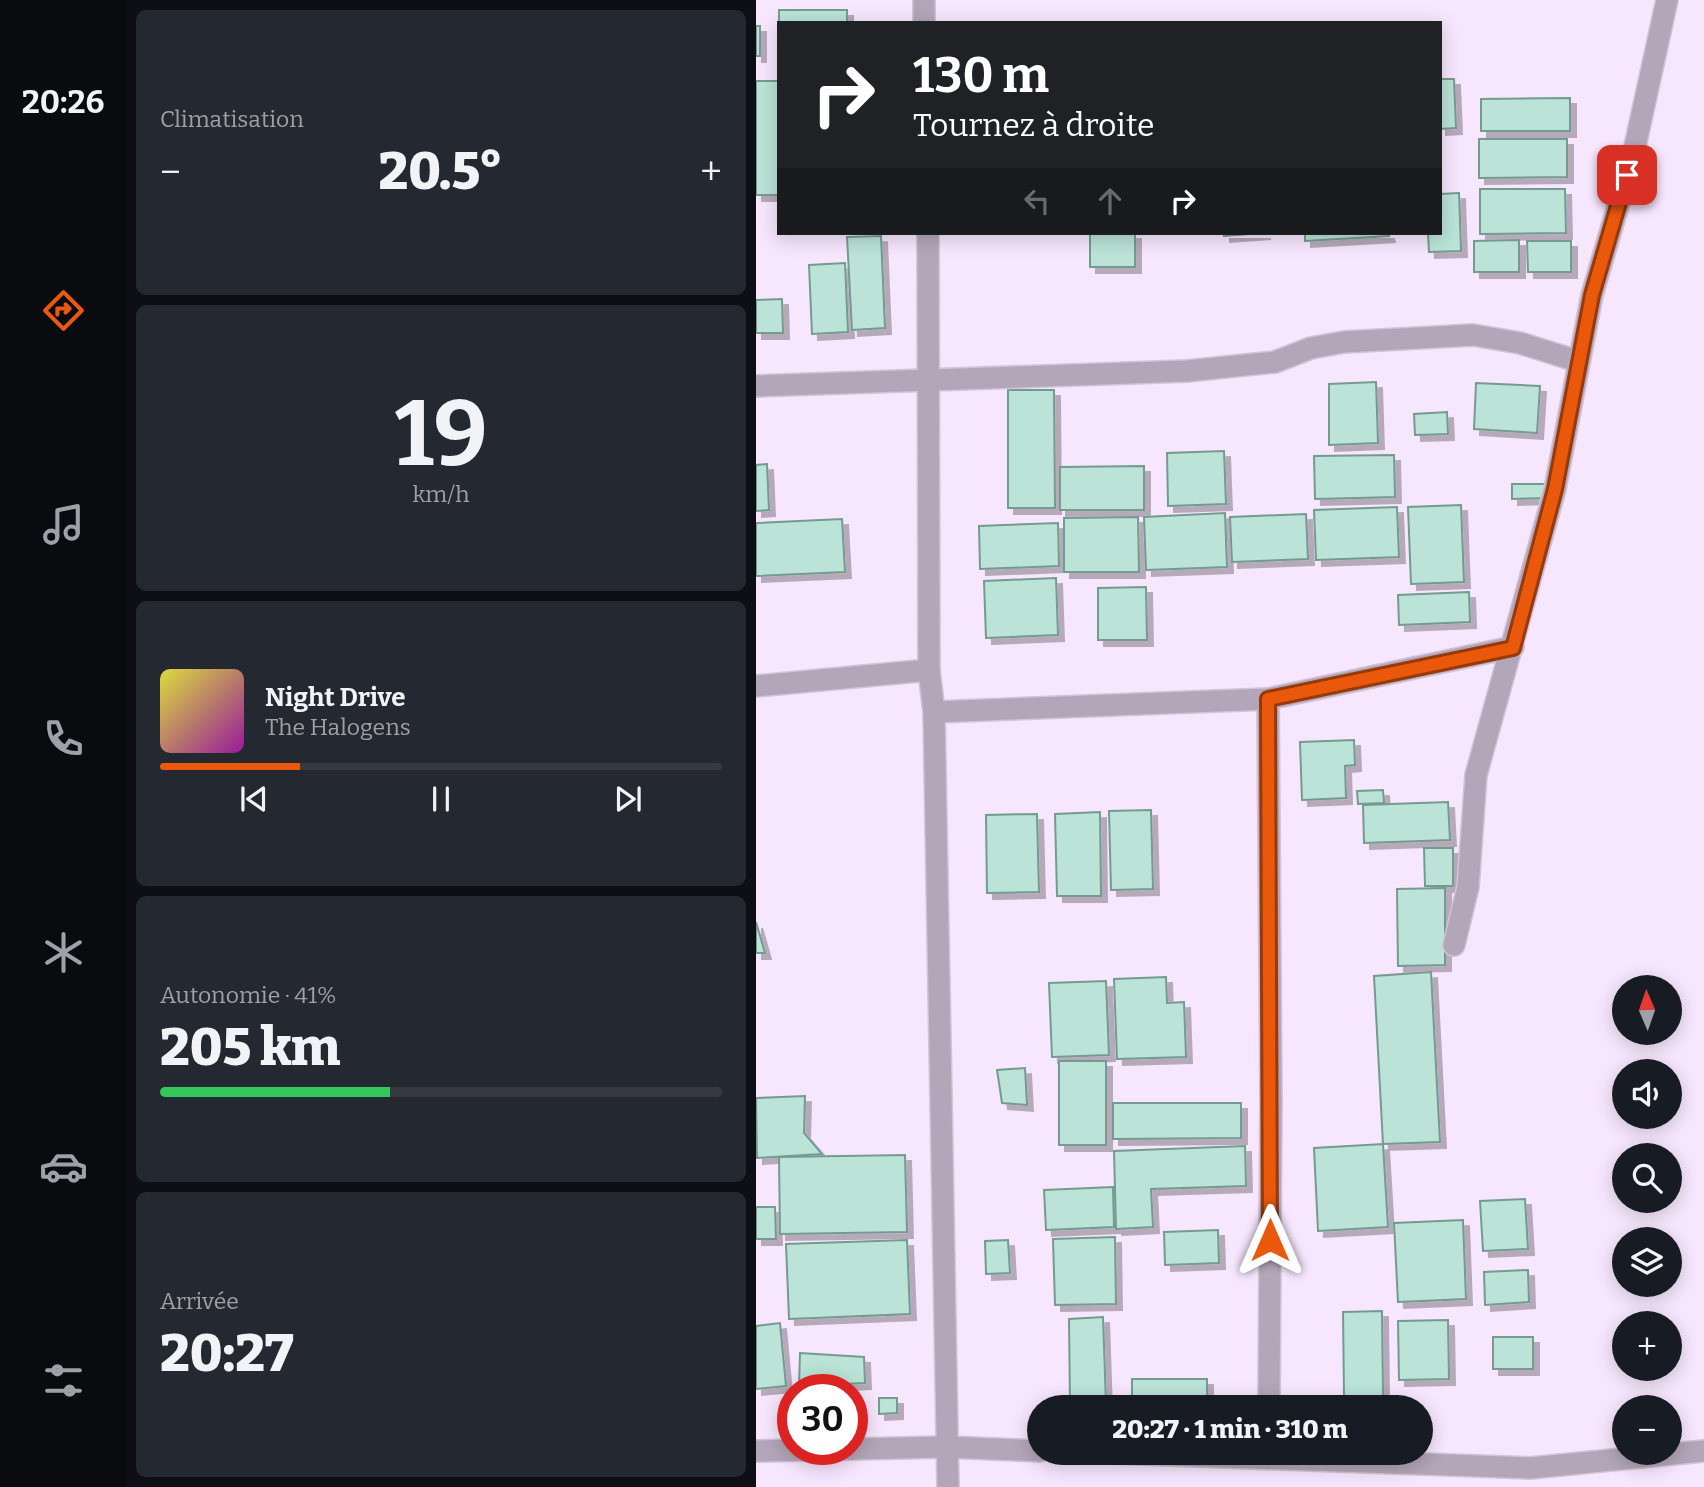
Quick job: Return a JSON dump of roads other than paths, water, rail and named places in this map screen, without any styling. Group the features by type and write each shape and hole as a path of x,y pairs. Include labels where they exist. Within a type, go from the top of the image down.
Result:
{"street":[{"path":"924,0 924,21"},
{"path":"1454,945 1468,887 1476,775 1555,489 1577,361 1592,295 1633,151 1667,0"},
{"path":"928,235 929,670 934,712 948,1487"},
{"path":"756,386 930,377 1050,377 1187,371 1275,362 1311,348 1345,342 1473,335 1520,343 1577,361"},
{"path":"934,712 1268,699 1513,648"},
{"path":"756,686 929,670"},
{"path":"1268,699 1271,1100 1269,1395"},
{"path":"868,1449 947,1447 1027,1450"},
{"path":"756,1451 777,1451"},
{"path":"1376,1465 1530,1478 1704,1451"}]}
